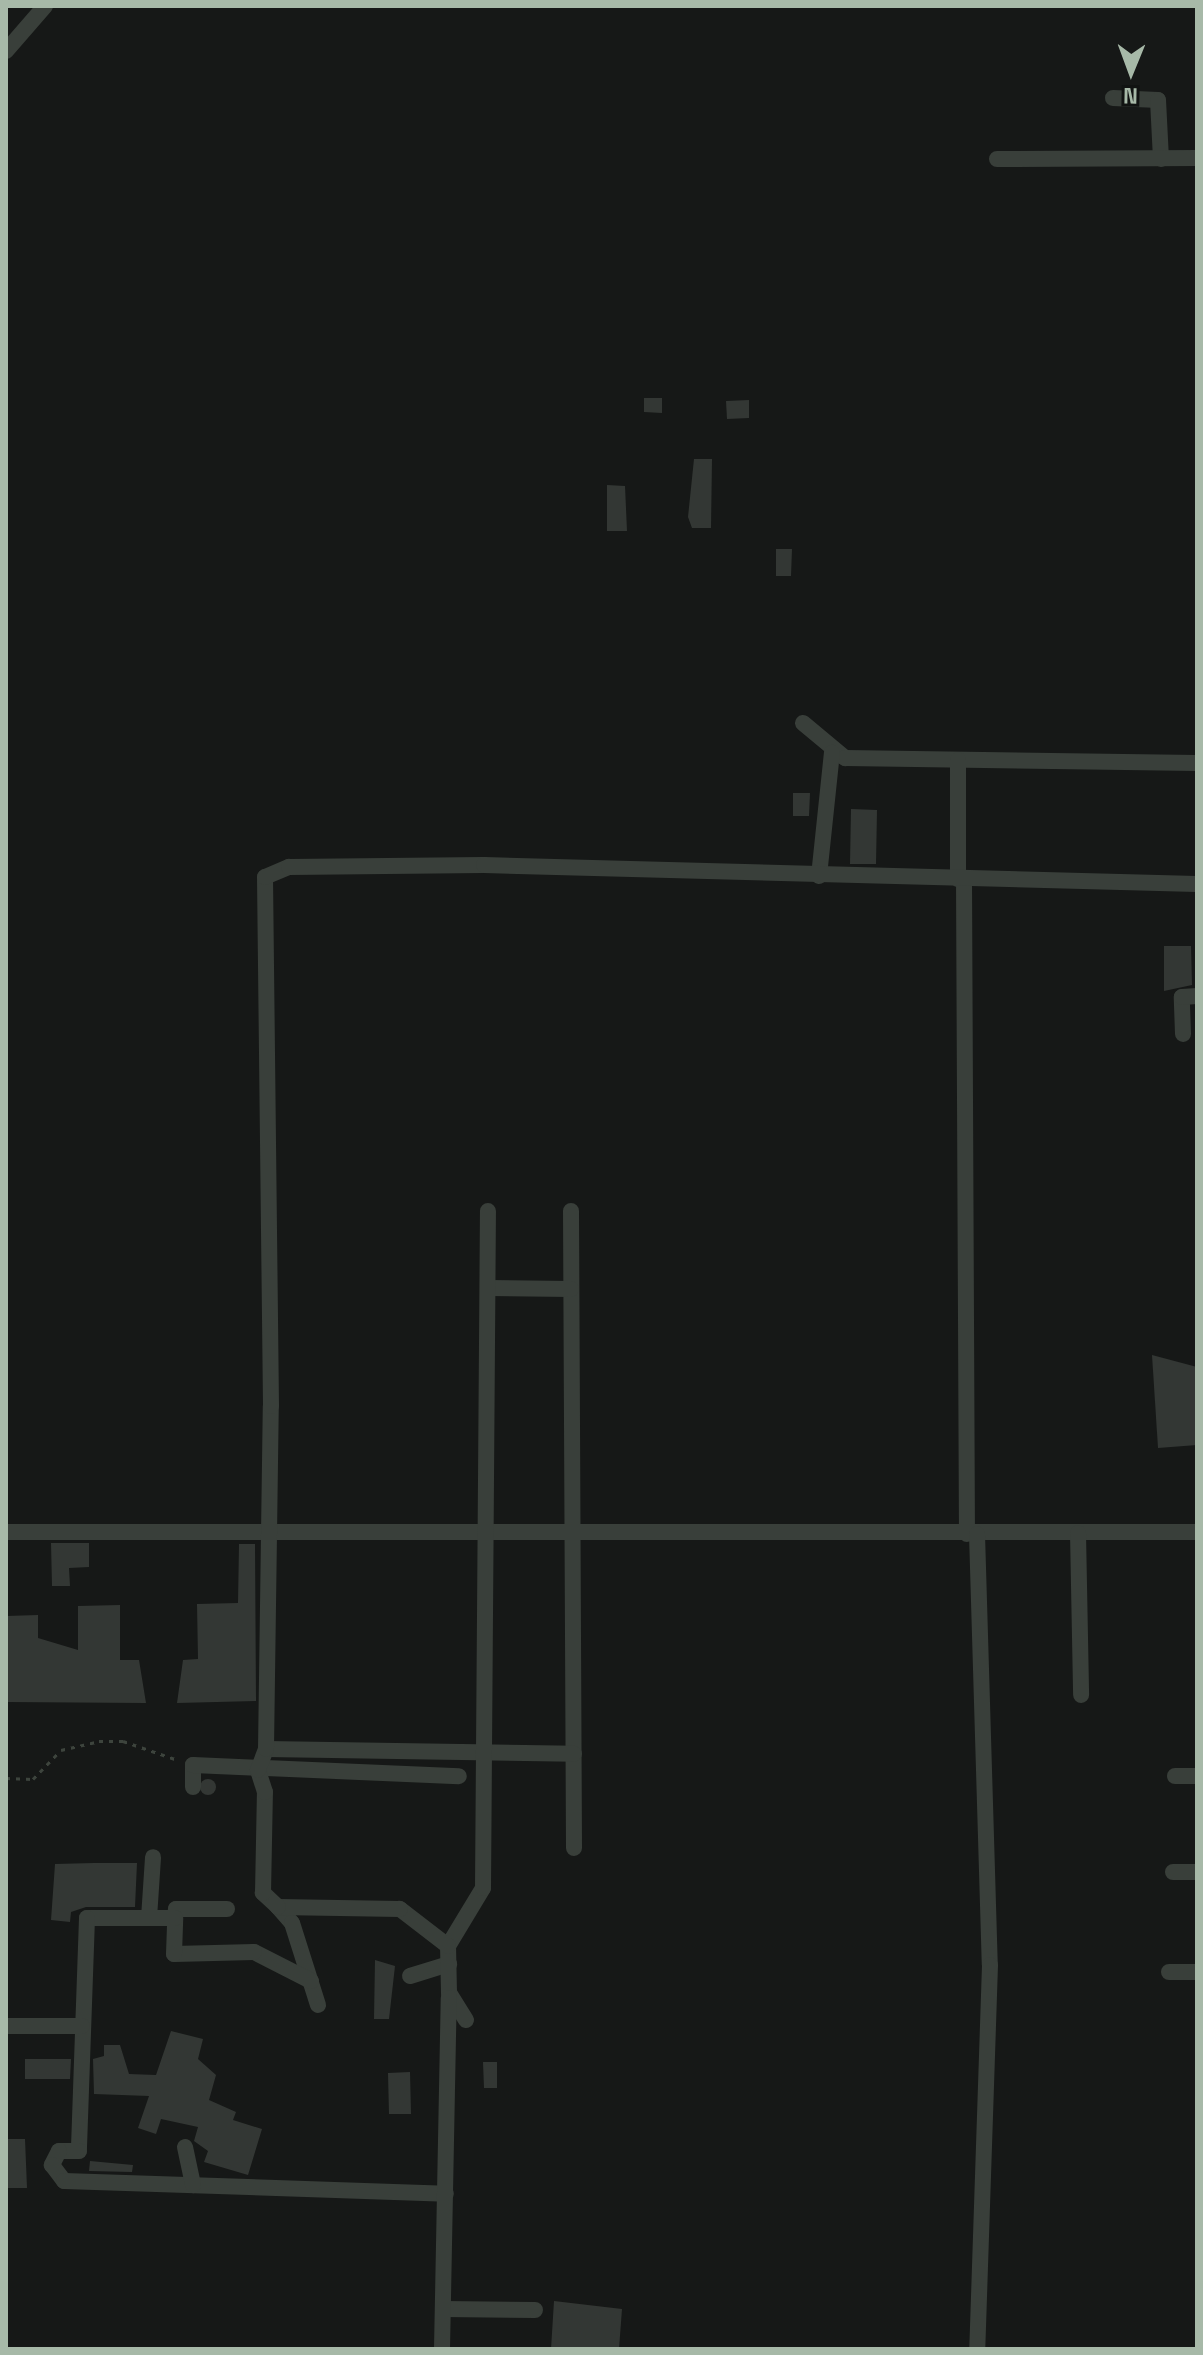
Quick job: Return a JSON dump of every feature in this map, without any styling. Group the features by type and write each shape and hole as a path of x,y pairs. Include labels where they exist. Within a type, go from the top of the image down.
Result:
{"street":[{"path":"6,51 45,6"},
{"path":"1113,98 1158,100 1161,159"},
{"path":"997,159 1197,158"},
{"path":"803,723 832,753 958,760 1197,763"},
{"path":"819,876 832,753"},
{"path":"958,760 972,1534 990,1965 977,2349"},
{"path":"318,2005 292,1923 263,1893 265,1792 258,1770 266,1749 268,1528 265,877 289,867 469,865 1197,884"},
{"path":"1183,1034 1182,997 1197,996"},
{"path":"442,2349 448,1946 483,1888 488,1211"},
{"path":"571,1211 575,1528 574,1848"},
{"path":"488,1288 571,1289"},
{"path":"6,1532 268,1528 575,1528 972,1534 1197,1532"},
{"path":"1078,1533 1081,1695"},
{"path":"266,1749 574,1754"},
{"path":"193,1787 193,1765 459,1776"},
{"path":"1175,1776 1197,1776"},
{"path":"149,1918 153,1857"},
{"path":"1173,1872 1197,1872"},
{"path":"278,1907 400,1909 448,1946"},
{"path":"227,1909 176,1909 174,1954 254,1952 311,1981"},
{"path":"175,1918 87,1918 79,2151 59,2151 52,2165 64,2181 446,2194"},
{"path":"410,1976 449,1964"},
{"path":"1169,1972 1197,1972"},
{"path":"449,1993 466,2020"},
{"path":"6,2026 82,2026"},
{"path":"185,2147 193,2185"},
{"path":"443,2309 535,2310"}],"path":[{"path":"6,1778 33,1779 61,1750 99,1741 123,1741 193,1765"}],"building":[{"path":"644,398 662,398 662,413 644,412"},
{"path":"749,400 749,418 727,419 726,401"},
{"path":"694,459 712,459 711,528 692,528 688,517"},
{"path":"607,485 625,486 627,531 607,531"},
{"path":"776,549 792,549 791,576 776,576"},
{"path":"793,793 810,793 809,816 793,816"},
{"path":"851,809 877,810 876,864 850,864"},
{"path":"1164,946 1191,946 1192,985 1164,991"},
{"path":"1152,1355 1197,1367 1197,1445 1158,1448"},
{"path":"51,1543 89,1543 89,1567 69,1568 70,1586 52,1586"},
{"path":"239,1544 255,1544 256,1701 177,1703 183,1660 198,1659 197,1604 238,1603"},
{"path":"120,1605 120,1660 139,1660 146,1703 6,1702 6,1616 38,1615 38,1638 78,1650 78,1606"},
{"path":"208,1779 214,1781 214,1793 208,1795 202,1793 200,1787 202,1781"},
{"path":"137,1863 135,1907 86,1907 71,1912 70,1922 51,1920 55,1864"},
{"path":"375,1960 395,1966 389,2019 374,2019"},
{"path":"171,2031 203,2039 198,2059 216,2075 209,2100 236,2112 233,2120 262,2129 248,2175 204,2162 208,2151 194,2141 198,2127 161,2119 156,2134 138,2128 149,2096 94,2094 93,2059 104,2056 104,2045 120,2045 129,2074 156,2075"},
{"path":"25,2059 71,2059 70,2079 25,2079"},
{"path":"483,2062 497,2062 497,2088 484,2088"},
{"path":"410,2072 411,2114 389,2114 388,2073"},
{"path":"6,2139 25,2139 27,2188 6,2188"},
{"path":"90,2161 133,2165 132,2172 89,2171"},
{"path":"554,2301 622,2309 619,2349 551,2349"}]}
